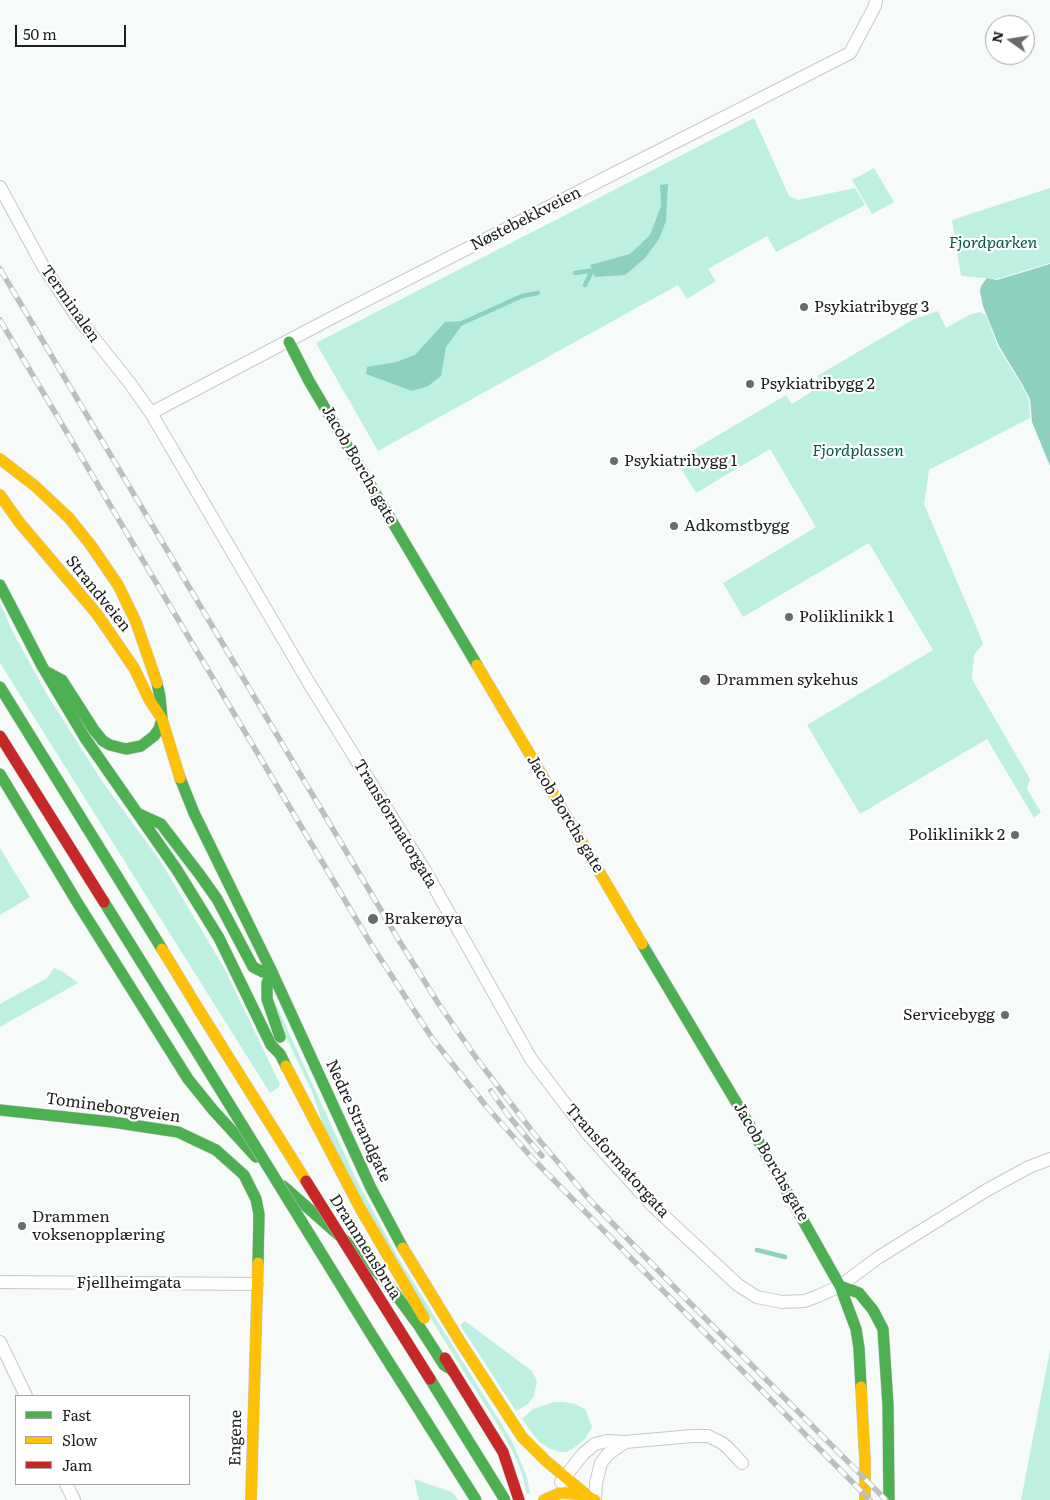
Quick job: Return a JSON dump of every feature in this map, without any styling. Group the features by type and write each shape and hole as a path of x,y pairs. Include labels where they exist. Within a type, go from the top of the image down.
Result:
{"main road":[{"name":"Jacob Borchs gate","path":"288,342 309,381 742,1112 840,1286 856,1329 859,1348 865,1461 865,1500"},
{"path":"2,460 35,486 68,518 90,544 118,585 145,644 160,697 162,719 159,729 154,736 141,746 126,749 110,745 103,741 94,730 62,680 45,671"},
{"name":"Strandveien","path":"0,495 19,522 97,614 134,668 162,719"},
{"path":"0,585 45,671 99,760 177,870 219,938 271,1044 280,1054 360,1208 452,1370 495,1436 503,1452 518,1500"},
{"name":"Drammensbrua","path":"0,687 505,1500"},
{"name":"Nedre Strandgate","path":"162,719 187,796 272,972 371,1188 400,1243 461,1343 522,1437 565,1477 593,1499"},
{"path":"0,736 476,1500"},
{"path":"0,774 77,902 188,1079 213,1110 285,1189 358,1252 388,1284 419,1326 444,1365 452,1370"},
{"path":"138,814 161,824 205,882 217,899 253,967 263,972 272,972 267,983 267,999 281,1041 280,1054"},
{"name":"Tomineborgveien","path":"0,1110 167,1129 188,1136 216,1150 244,1175 256,1198 259,1214 254,1376"},
{"path":"840,1286 859,1293 873,1310 883,1329 888,1405 889,1500"},
{"name":"Engene","path":"251,1500 254,1376"},
{"path":"547,1498 570,1493 593,1499"}],"street":[{"name":"Nøstebekkveien","path":"151,413 343,312 850,53 875,6 876,0"},
{"name":"Terminalen","path":"0,187 43,266 77,317 129,382 151,413"},
{"name":"Transformatorgata","path":"151,413 309,683 427,874 531,1059 588,1134 652,1205 738,1286 757,1297 782,1302 805,1301 840,1286"},
{"path":"840,1286 879,1257 969,1201 1029,1166 1050,1159"},
{"name":"Fjellheimgata","path":"0,1282 257,1284"},
{"path":"0,1342 26,1395"},
{"path":"547,1498 583,1454 595,1444 606,1441 626,1442 708,1436 728,1448 742,1463"},
{"path":"593,1499 601,1463 608,1454 626,1442"},
{"path":"66,1485 74,1500"}],"green space":[{"path":"754,118 789,196 798,200 855,188 865,205 776,252 767,236 708,269 716,281 687,299 678,285 378,451 316,343"},
{"path":"874,168 894,202 872,214 852,180"},
{"name":"Fjordparken","path":"1050,188 1050,263 997,279 961,276 952,220"},
{"name":"Fjordplassen","path":"938,311 946,328 969,315 980,312 986,315 998,347 1029,400 1030,418 929,470 924,504 983,644 974,655 972,679 1030,779 1027,789 1041,812 1034,818 987,739 860,814 807,725 933,650 869,543 743,617 723,583 816,527 770,449 696,493 676,460 786,395 792,404 822,385 817,376 914,319"},
{"path":"0,603 14,634 48,696 102,781 161,862 223,966 280,1084 279,1087 270,1093 0,663"},
{"path":"0,848 30,897 0,915"},
{"path":"54,968 65,973 78,983 0,1027 0,1004 47,978"},
{"path":"275,1002 356,1179 397,1256 512,1441 527,1477 530,1494 527,1494 522,1474 513,1452 400,1269 325,1131 313,1094 276,1016"},
{"path":"465,1321 532,1371 537,1381 534,1396 528,1404 516,1411 460,1325"},
{"path":"1050,1350 1050,1500 1021,1500"},
{"path":"554,1402 575,1404 585,1409 592,1427 585,1439 566,1452 559,1452 539,1442 522,1419 533,1409"},
{"path":"414,1479 452,1492 458,1500 419,1500"}],"shaded area":[{"path":"668,184 666,221 659,239 645,258 625,275 595,277 590,265 630,254 650,235 661,206 660,185"},
{"path":"1050,264 1050,466 1032,422 1030,399 999,346 983,306 980,291 987,278 997,280"},
{"path":"465,321 446,347 441,376 428,386 412,391 366,374 367,367 396,362 415,355 445,322"}],"waterway":[{"path":"575,273 596,270"},
{"path":"585,285 592,271"},
{"path":"460,324 522,296 538,293"},
{"path":"757,1250 785,1257"}],"railway":[{"path":"0,269 400,942 438,1003 477,1059 535,1135 589,1199 886,1500"},
{"path":"0,320 371,944 432,1038 486,1106 533,1159 870,1500"},
{"path":"491,1091 542,1156"}],"traffic: fast":[{"path":"289,342 309,381 477,665"},
{"path":"0,585 42,666 85,738 177,870 219,938 271,1045 280,1054 286,1066"},
{"path":"45,671 62,680 103,741 126,749 141,746 154,736 159,729 162,719 157,683"},
{"path":"0,687 162,949"},
{"path":"0,774 77,902 188,1079 213,1110 256,1157"},
{"path":"180,778 194,813 272,972 371,1188 403,1248"},
{"path":"139,814 161,824 200,875 217,899 253,967 263,972 272,972"},
{"path":"104,902 178,1021"},
{"path":"642,944 742,1112 840,1286 856,1329 861,1387"},
{"path":"272,972 267,983 267,999 280,1037"},
{"path":"178,1021 476,1500"},
{"path":"0,1110 112,1122 178,1132 216,1150 244,1175 256,1199 259,1214 258,1263"},
{"path":"283,1186 358,1252 388,1284 419,1326 444,1365 452,1370"},
{"path":"840,1286 859,1293 873,1310 883,1329 888,1405 889,1500"},
{"path":"430,1379 505,1500"}],"traffic: slow":[{"path":"0,459 35,486 69,518 90,544 118,585 136,622 157,683"},
{"path":"0,495 19,522 97,614 134,668 150,701 162,719 180,778"},
{"path":"477,665 642,944"},
{"path":"162,949 199,1010"},
{"path":"199,1010 306,1181"},
{"path":"286,1066 360,1208 424,1318"},
{"path":"403,1248 461,1343 522,1437 545,1460 589,1497"},
{"path":"251,1500 258,1263"},
{"path":"861,1387 865,1500"},
{"path":"544,1500 560,1493 580,1494 595,1500"}],"traffic: jam":[{"path":"0,736 104,902"},
{"path":"306,1181 430,1379"},
{"path":"445,1358 503,1452 519,1500"}],"place":[{"name":"Psykiatribygg 3","path":"804,307"},
{"name":"Psykiatribygg 2","path":"750,384"},
{"name":"Psykiatribygg 1","path":"614,461"},
{"name":"Adkomstbygg","path":"674,526"},
{"name":"Poliklinikk 1","path":"789,617"},
{"name":"Drammen sykehus","path":"705,680"},
{"name":"Poliklinikk 2","path":"1015,835"},
{"name":"Brakerøya","path":"373,919"},
{"name":"Servicebygg","path":"1005,1015"},
{"name":"Drammen voksenopplæring","path":"22,1226"}]}
